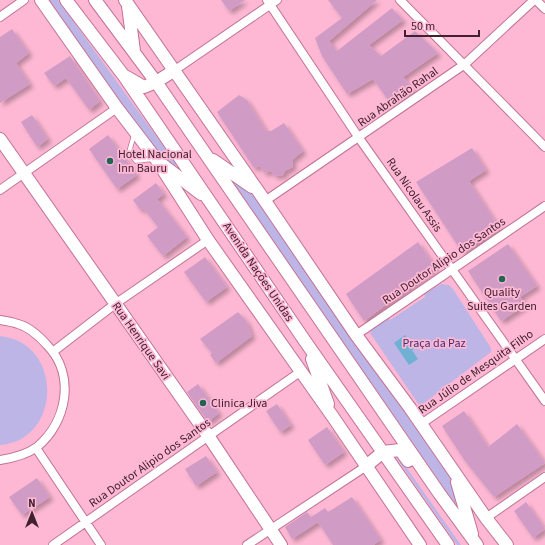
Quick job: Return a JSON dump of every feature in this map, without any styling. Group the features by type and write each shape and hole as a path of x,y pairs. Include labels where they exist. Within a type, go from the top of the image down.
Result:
{"main road":[{"name":"Avenida Nações Unidas","path":"41,0 117,108 156,159 208,240 333,417 365,467 420,545"},
{"name":"Avenida Nações Unidas","path":"66,0 124,76 307,344 448,545"},
{"name":"Avenida Nações Unidas","path":"95,0 156,82 439,493 476,544"},
{"path":"126,2 134,52"},
{"path":"126,2 175,70 356,335 421,424 486,518 507,545"},
{"path":"124,76 144,87 156,82 175,70"},
{"name":"Rua Henrique Savi","path":"0,139 209,437 281,545"},
{"path":"206,156 262,196"},
{"path":"156,159 210,202"},
{"path":"307,344 333,417"},
{"path":"365,467 383,452 400,450 429,492 439,493"},
{"path":"454,472 476,544"}],"street":[{"path":"0,17 24,0"},
{"path":"400,0 465,64 545,147"},
{"path":"535,0 545,9"},
{"name":"Rua Abrahão Rahal","path":"262,196 359,138 465,64 535,0"},
{"path":"175,70 272,2"},
{"name":"Rua Nicolau Assis","path":"272,2 359,138 545,401"},
{"path":"0,190 117,108"},
{"name":"Rua Doutor Alipio dos Santos","path":"356,335 545,206"},
{"path":"54,351 115,304 208,240"},
{"path":"0,320 18,324 38,335 54,351 63,371 65,392 62,414 51,433 36,448 16,458 0,460"},
{"name":"Rua Júlio de Mesquita Filho","path":"421,424 545,339"},
{"name":"Rua Doutor Alipio dos Santos","path":"53,545 300,372"},
{"path":"36,448 100,545"},
{"path":"247,545 365,467"},
{"path":"486,518 545,477"}],"lane":[{"path":"135,132 129,152 136,161 156,159"}],"green space":[{"path":"48,0 58,0 177,165 174,166 146,139"},
{"path":"233,180 254,196 446,470 452,481 457,503 455,503 442,485 232,181"},
{"name":"Praça da Paz","path":"441,284 449,285 453,289 491,348 491,352 423,404 419,405 370,333 372,329 389,318 390,320 425,297 424,294"},
{"path":"0,336 21,343 36,355 45,373 47,392 44,411 35,427 20,439 0,445"},
{"path":"395,456 399,457 461,545 457,545"}],"water":[{"path":"405,335 415,348 412,350 418,359 409,365 394,343"}],"building":[{"path":"221,0 245,0 229,11"},
{"path":"328,0 377,0 329,41 337,51 392,8 403,20 369,45 381,56 415,31 438,53 403,77 413,89 391,104 373,79 347,94 322,56 315,38 342,18"},
{"path":"12,29 29,53 16,63 30,84 0,103 0,37"},
{"path":"70,56 100,101 89,110 66,78 54,86 44,73"},
{"path":"239,95 247,100 266,131 271,131 284,123 303,151 292,160 293,167 285,171 283,175 275,176 271,171 264,173 260,166 254,168 217,112"},
{"path":"32,115 48,139 37,147 21,122"},
{"path":"108,135 137,175 117,189 89,149"},
{"path":"472,148 486,170 469,181 500,229 462,252 416,182"},
{"path":"156,183 164,194 157,199 187,237 163,256 147,236 158,227 143,208 140,210 133,200"},
{"path":"418,242 436,268 364,321 346,294"},
{"name":"Quality Suites Garden","path":"508,244 537,286 520,297 526,305 501,321 468,271"},
{"path":"205,257 227,287 206,302 184,272"},
{"path":"238,312 247,322 252,336 216,363 210,355 212,353 200,339"},
{"name":"Clinica Jiva","path":"198,384 219,413 208,422 187,392"},
{"path":"277,404 291,425 280,432 266,411"},
{"path":"464,411 488,447 517,424 545,463 494,497 465,461 442,426"},
{"path":"327,427 344,452 325,465 308,440"},
{"path":"206,456 217,472 196,486 185,469"},
{"path":"37,478 50,497 22,515 9,497"},
{"path":"352,497 381,540 373,545 333,545 318,522 292,539 285,527 307,512 311,517 325,508 328,512"},
{"path":"526,502 545,529 533,538 514,511"}],"place":[{"name":"Hotel Nacional Inn Bauru","path":"110,161"},
{"name":"Quality Suites Garden","path":"502,279"},
{"name":"Clinica Jiva","path":"203,403"}]}
